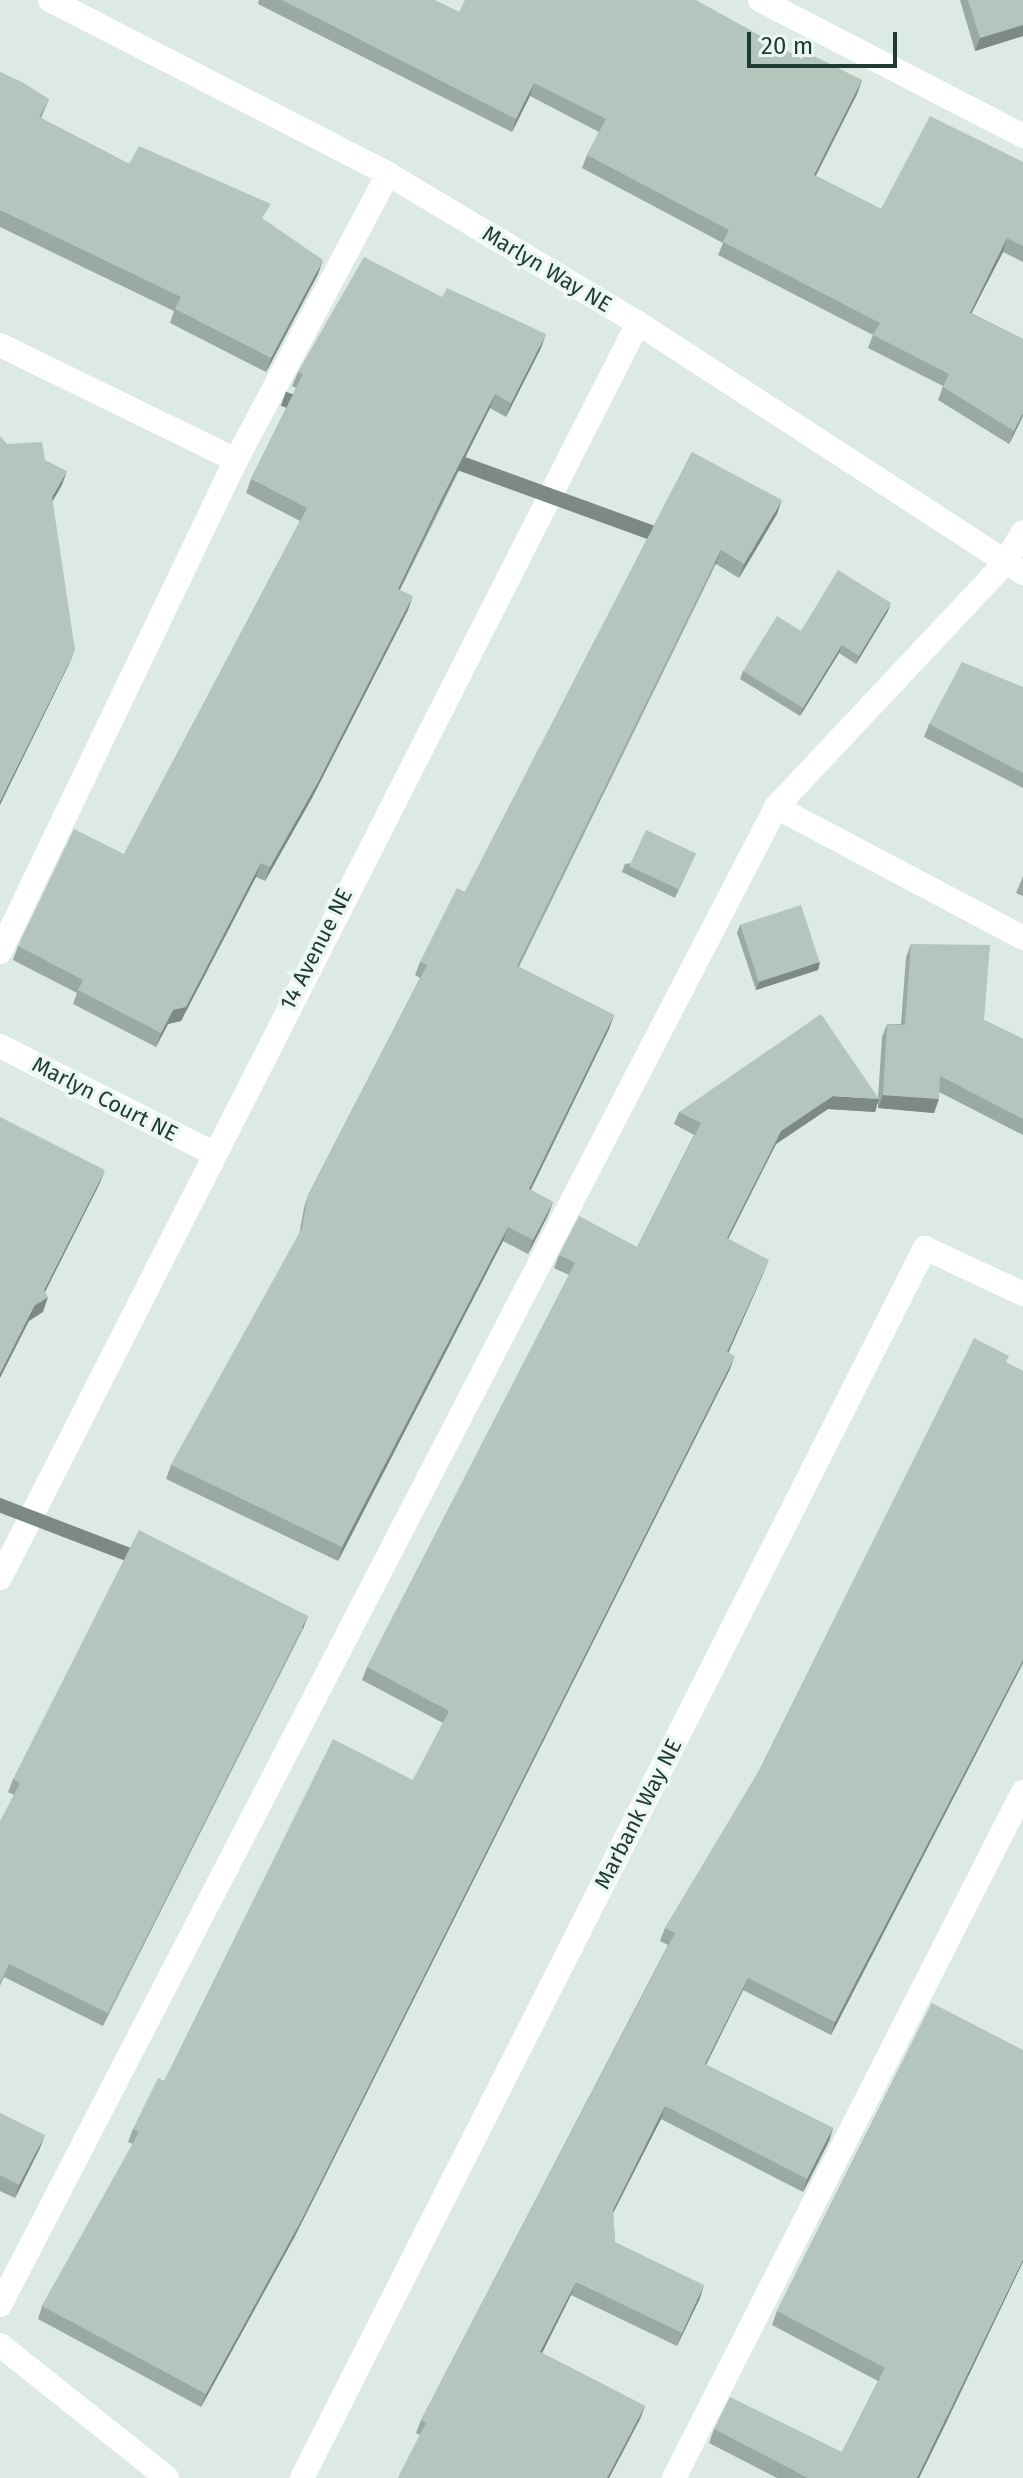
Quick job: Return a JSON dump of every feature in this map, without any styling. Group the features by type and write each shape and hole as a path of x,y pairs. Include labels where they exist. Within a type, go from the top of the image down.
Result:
{"street":[{"name":"Marlyn Way NE","path":"50,0 388,174 638,323 1014,569"},
{"path":"760,0 1023,136"},
{"path":"0,952 236,460 388,174"},
{"name":"14 Avenue NE","path":"0,1578 211,1152 638,323"},
{"path":"0,345 236,460"},
{"path":"0,2305 776,807 1014,569 1023,532"},
{"path":"776,807 1023,938"},
{"name":"Marlyn Court NE","path":"0,1046 211,1152"},
{"name":"Marbank Way NE","path":"302,2478 925,1248 1023,1294"},
{"path":"674,2478 1023,1792"},
{"path":"0,2345 167,2478"}],"building":[{"path":"282,0 434,0 459,12 465,0 696,0 802,59 806,52 862,80 814,175 881,209 930,116 1023,162 1023,246 1007,238 970,313 1023,339 1023,413 1014,431 943,387 949,374 873,335 880,323 723,242 729,230 587,155 606,119 534,83 516,119"},
{"path":"968,0 1023,0 1023,25 980,38"},
{"path":"0,72 49,99 39,117 129,164 139,146 271,204 262,218 323,260 271,358 175,309 181,297 0,210"},
{"path":"364,257 442,297 447,288 546,334 511,403 495,394 442,498 398,589 413,596 317,784 270,867 261,863 186,1007 173,1010 161,1033 78,990 83,980 18,946 74,829 124,854 307,508 251,479 303,374 298,372"},
{"path":"0,436 7,444 42,442 45,460 67,471 52,497 75,650 0,801"},
{"path":"692,452 782,500 744,564 721,550 517,966 614,1015 529,1189 553,1202 533,1240 508,1227 342,1547 171,1465 302,1228 308,1195 427,965 420,962 457,888 465,892"},
{"path":"838,570 891,603 859,656 842,645 803,708 743,671 777,616 801,631"},
{"path":"962,662 1023,687 1023,773 929,724"},
{"path":"646,830 696,853 679,889 629,866"},
{"path":"801,905 820,962 759,982 740,925"},
{"path":"911,944 990,945 984,1020 1023,1039 1023,1119 940,1076 939,1099 883,1095 887,1024 905,1025"},
{"path":"821,1014 879,1099 833,1096 781,1131 727,1238 769,1260 727,1352 735,1356 300,2223 206,2394 42,2306 139,2132 133,2129 158,2078 164,2081 333,1739 413,1780 449,1711 367,1667 575,1263 559,1255 579,1216 637,1247 701,1123 679,1112"},
{"path":"0,1117 105,1170 44,1290 48,1297 34,1306 0,1373"},
{"path":"974,1338 1009,1356 1006,1362 1023,1371 1023,1660 835,2022 748,1978 705,2064 833,2128 807,2179 665,2106 613,2210 615,2242 704,2285 682,2333 576,2282 540,2352 645,2406 607,2478 398,2478 426,2423 421,2420 675,1933 665,1928 758,1772"},
{"path":"139,1530 308,1616 108,2013 9,1964 0,1983 0,1822 20,1783 13,1779"},
{"path":"932,2003 1023,2050 1023,2259 917,2478 808,2478 714,2429 730,2397 842,2452 885,2368 777,2311"},
{"path":"0,2113 45,2135 19,2185 0,2175"}]}
